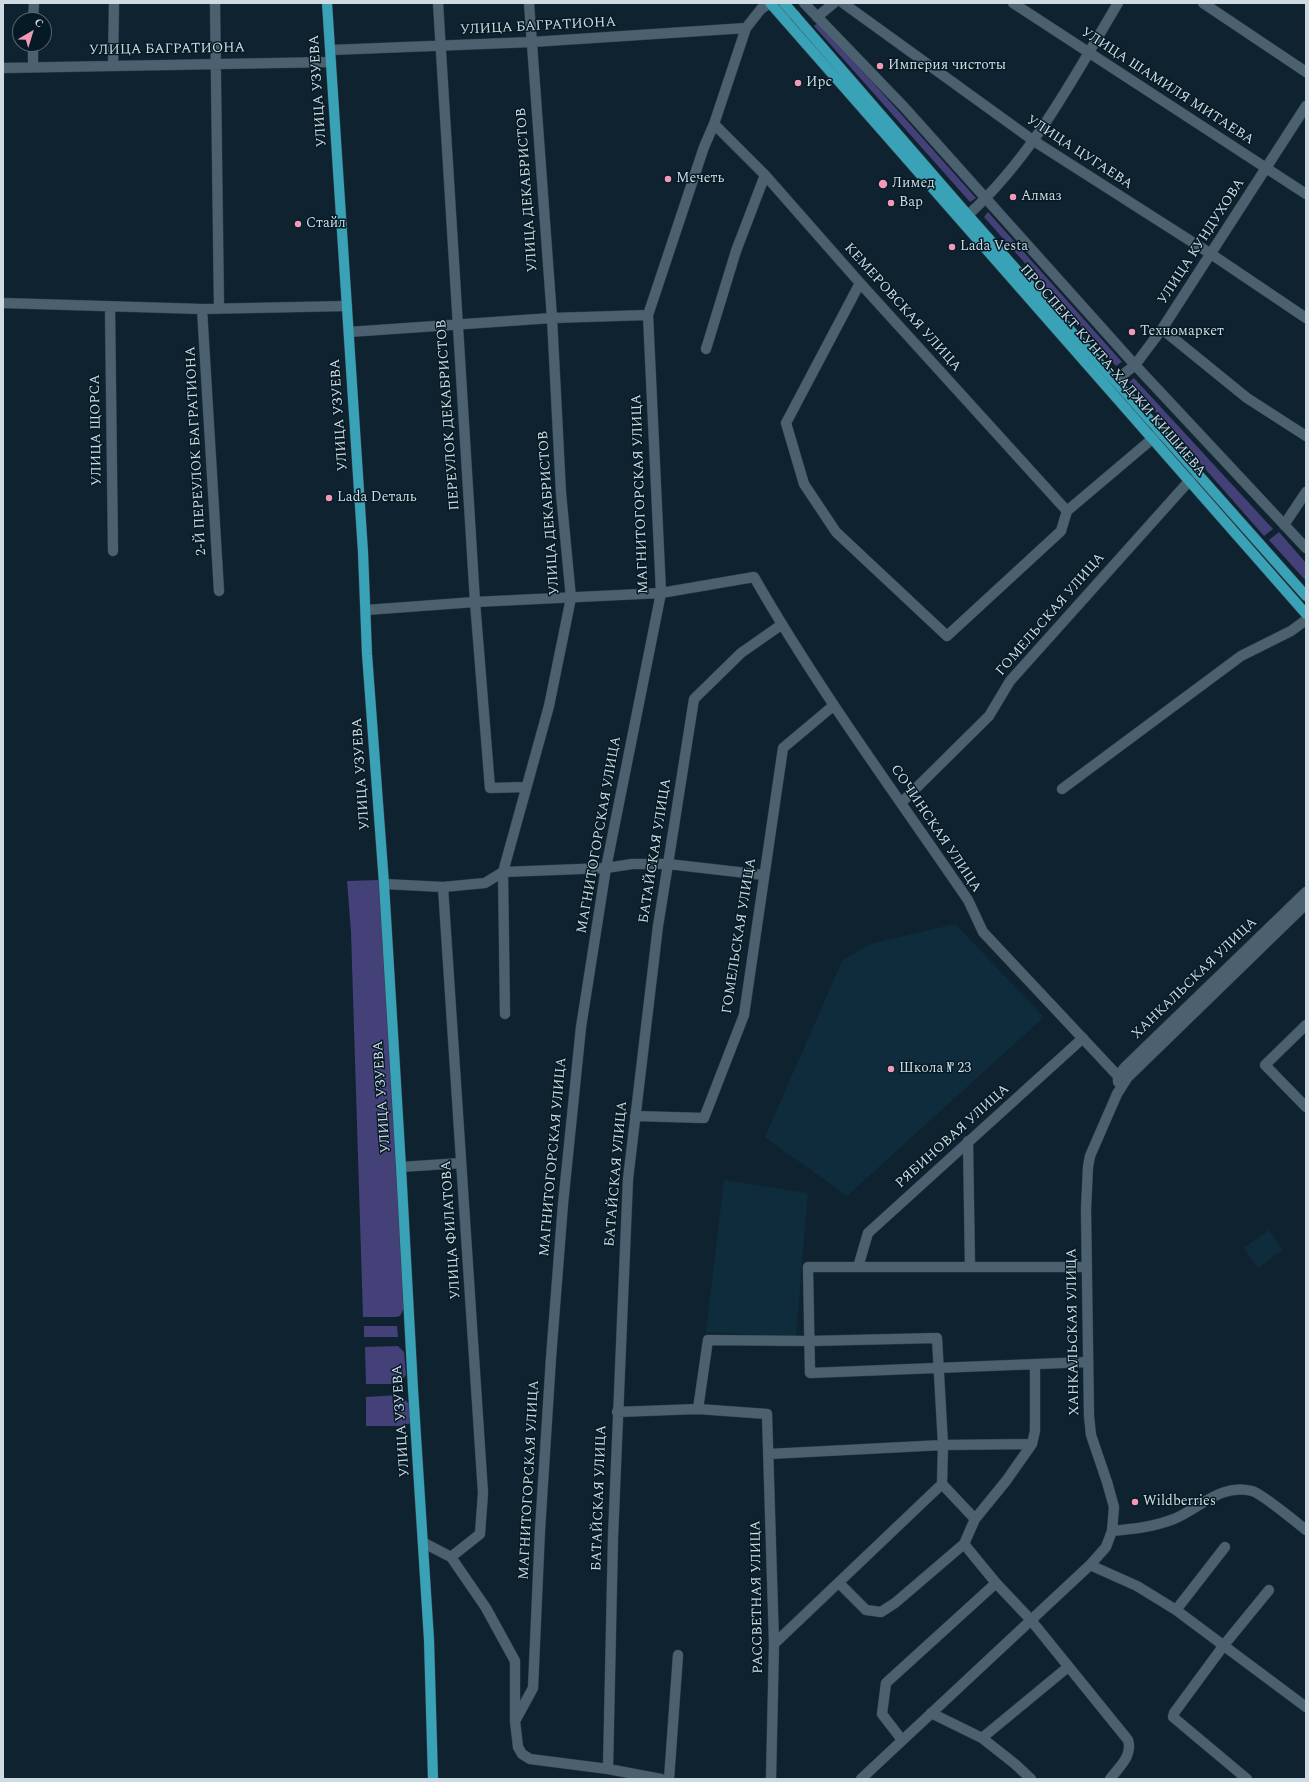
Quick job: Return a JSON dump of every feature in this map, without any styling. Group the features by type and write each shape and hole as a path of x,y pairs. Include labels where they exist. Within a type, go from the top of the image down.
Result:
{"main road":[{"name":"УЛИЦА УЗУЕВА","path":"328,3 366,610 367,654 384,884 413,1389 424,1543 432,1701 434,1779"},
{"name":"ПРОСПЕКТ КУНТА-ХАДЖИ КИШИЕВА","path":"770,3 1089,365 1306,596"},
{"name":"ПРОСПЕКТ КУНТА-ХАДЖИ КИШИЕВА","path":"784,3 968,215 1115,381 1190,480 1306,614"}],"street":[{"path":"113,65 114,3"},
{"path":"215,3 219,309"},
{"name":"ПЕРЕУЛОК ДЕКАБРИСТОВ","path":"438,3 474,602 490,788 526,787"},
{"name":"УЛИЦА ДЕКАБРИСТОВ","path":"506,1014 503,872 548,706 571,598 562,493 552,318 529,3"},
{"path":"770,3 795,15"},
{"name":"МАГНИТОГОРСКАЯ УЛИЦА","path":"515,1721 533,1688 550,1358 563,1204 581,1027 606,868 661,593 648,315 704,147 714,124 746,28 761,9 770,3"},
{"path":"804,3 904,107 1135,365 1306,548"},
{"path":"817,18 834,3"},
{"name":"УЛИЦА ЦУГАЕВА","path":"843,3 1034,141 1211,254 1306,318"},
{"name":"УЛИЦА ШАМИЛЯ МИТАЕВА","path":"1013,3 1306,194"},
{"path":"946,203 968,215 987,198 1034,141 1118,3"},
{"path":"1203,3 1306,72"},
{"name":"УЛИЦА БАГРАТИОНА","path":"331,50 532,42 746,28"},
{"path":"33,67 34,52"},
{"name":"УЛИЦА БАГРАТИОНА","path":"3,68 331,62"},
{"name":"УЛИЦА КУНДУХОВА","path":"1115,381 1135,365 1162,329 1306,106"},
{"name":"КЕМЕРОВСКАЯ УЛИЦА","path":"714,124 765,175 860,283 1067,511"},
{"path":"706,349 736,251 765,175"},
{"path":"860,283 786,423 804,484 836,532 947,636 1061,531 1067,511 1156,435"},
{"path":"3,303 202,310 347,306"},
{"name":"УЛИЦА ЩОРСА","path":"110,307 112,552"},
{"name":"2-Й ПЕРЕУЛОК БАГРАТИОНА","path":"202,310 219,591"},
{"path":"349,332 552,318 648,315"},
{"path":"1162,329 1247,398 1306,436"},
{"path":"1089,365 1115,381"},
{"name":"ГОМЕЛЬСКАЯ УЛИЦА","path":"901,803 989,716 1010,681 1190,480"},
{"path":"1284,525 1306,492"},
{"name":"СОЧИНСКАЯ УЛИЦА","path":"661,593 754,577 781,625 833,706 968,900 983,932 1118,1076"},
{"path":"366,610 474,602 661,593"},
{"path":"1062,789 1241,656 1291,631 1306,620"},
{"name":"БАТАЙСКАЯ УЛИЦА","path":"614,1773 612,1538 628,1179 658,926 694,699 741,653 781,625"},
{"name":"ГОМЕЛЬСКАЯ УЛИЦА","path":"636,1116 704,1118 744,1015 784,748 833,706"},
{"path":"384,884 443,888 485,883 503,872 606,868 632,864 668,864 764,875"},
{"name":"УЛИЦА ФИЛАТОВА","path":"443,888 462,1163 482,1493 480,1534 451,1557"},
{"name":"ХАНКАЛЬСКАЯ УЛИЦА","path":"1117,1094 1118,1076 1125,1067 1306,892"},
{"name":"ХАНКАЛЬСКАЯ УЛИЦА","path":"861,1779 1090,1564 1106,1547 1112,1531 1114,1507 1091,1435 1089,1416 1087,1267 1088,1167 1090,1156 1117,1094 1127,1078 1306,904"},
{"path":"1306,1025 1265,1065 1306,1106"},
{"name":"РЯБИНОВАЯ УЛИЦА","path":"858,1267 868,1232 1083,1038"},
{"path":"968,1141 970,1267"},
{"path":"401,1167 462,1163"},
{"path":"1087,1267 808,1267 810,1373 1088,1362"},
{"path":"617,1412 698,1409 708,1340 809,1341 937,1338 943,1444 942,1484 774,1644"},
{"path":"839,1583 866,1610 880,1612 895,1603 964,1544 975,1519 1006,1481 1032,1444 1035,1431 1035,1364"},
{"name":"РАССВЕТНАЯ УЛИЦА","path":"698,1409 767,1414 774,1644 771,1779"},
{"path":"769,1454 943,1444 1032,1444"},
{"path":"942,1484 975,1519"},
{"path":"1112,1531 1150,1527 1176,1518 1219,1493 1239,1489 1254,1491 1306,1530"},
{"path":"424,1543 451,1557 486,1608 515,1661 515,1721 518,1747 522,1754 530,1759 661,1779"},
{"path":"964,1544 996,1583 1030,1619 1128,1740 1130,1748 1129,1754 1110,1779"},
{"path":"1176,1610 1225,1547"},
{"path":"1090,1564 1137,1586 1176,1610 1306,1706"},
{"path":"902,1740 882,1714 886,1683 996,1583"},
{"path":"1246,1779 1173,1717 1174,1713 1224,1644 1269,1590"},
{"path":"669,1779 678,1654"},
{"path":"982,1738 1068,1667"},
{"path":"931,1713 982,1738 1015,1764 1030,1779"}],"shaded area":[{"path":"819,22 976,198 970,202 814,26"},
{"path":"988,212 1122,362 1116,366 984,217"},
{"path":"1134,378 1273,529 1264,536 1129,382"},
{"path":"1279,532 1306,563 1306,581 1269,540"},
{"path":"379,880 406,1304 400,1316 363,1317 351,932 347,881"},
{"name":"Школа № 23","path":"955,924 1044,1017 847,1196 765,1137 842,961 870,944"},
{"path":"724,1180 808,1193 796,1337 706,1332"},
{"path":"1269,1230 1283,1250 1258,1268 1244,1248"},
{"path":"364,1326 397,1326 398,1337 364,1337"},
{"path":"398,1346 404,1352 406,1375 398,1384 366,1384 365,1347"},
{"path":"399,1395 412,1406 412,1423 399,1426 366,1426 366,1397"}],"place":[{"name":"Империя чистоты","path":"880,66"},
{"name":"Ирс","path":"798,83"},
{"name":"Мечеть","path":"668,179"},
{"name":"Лимед","path":"883,184"},
{"name":"Алмаз","path":"1013,197"},
{"name":"Вар","path":"891,203"},
{"name":"Стайл","path":"298,224"},
{"name":"Lada Vesta","path":"952,247"},
{"name":"Техномаркет","path":"1132,332"},
{"name":"Lada Dеталь","path":"329,498"},
{"name":"Школа № 23","path":"891,1069"},
{"name":"Wildberries","path":"1135,1502"}]}
